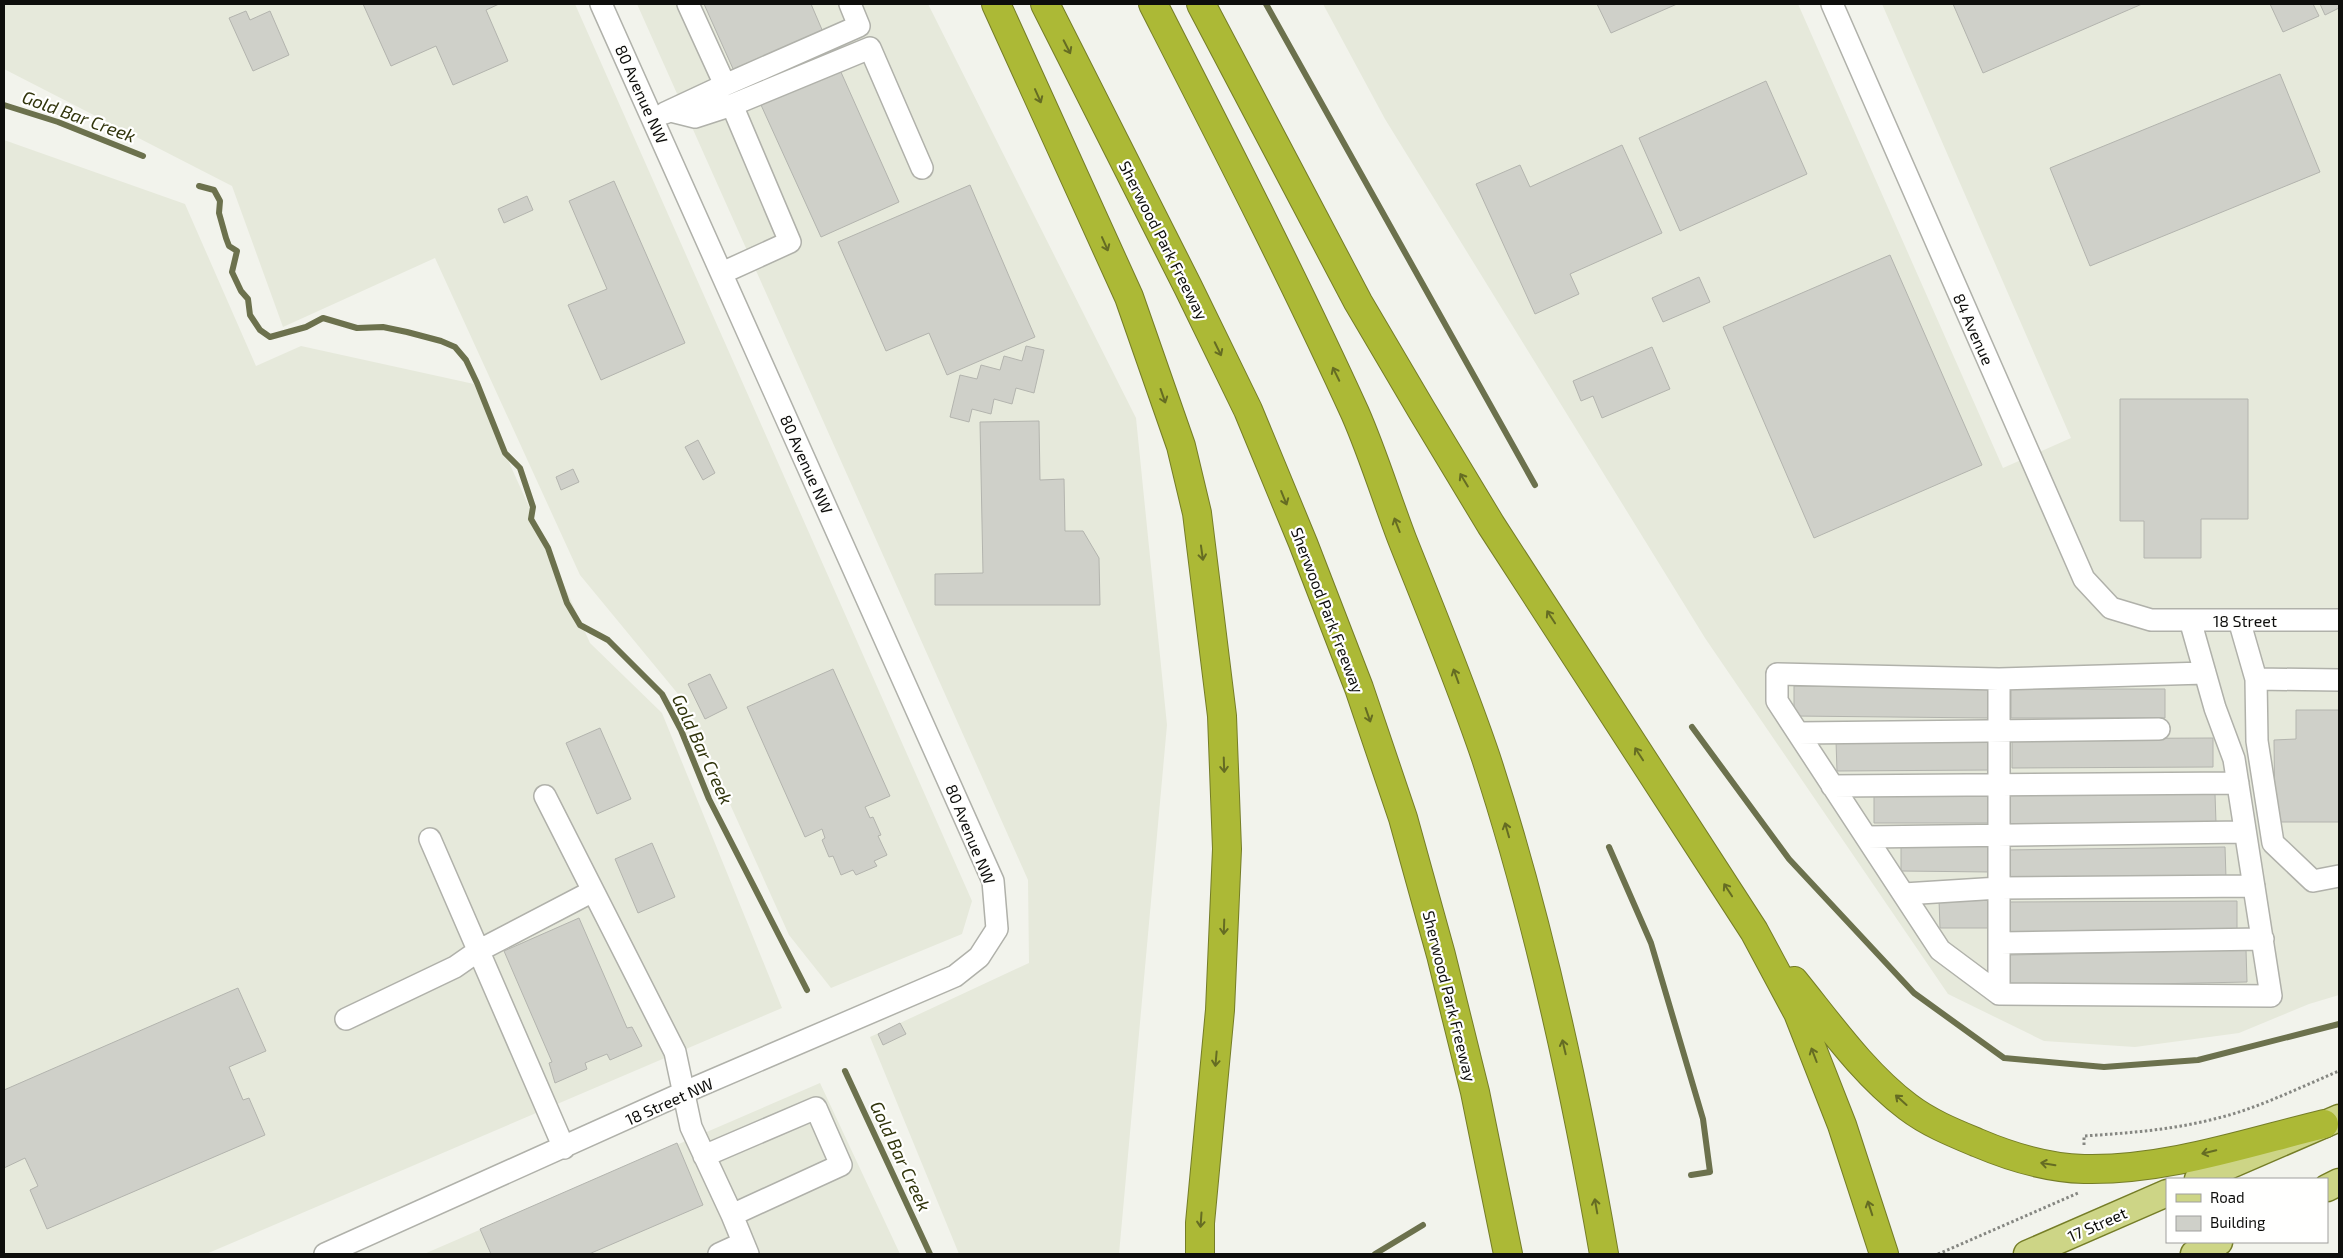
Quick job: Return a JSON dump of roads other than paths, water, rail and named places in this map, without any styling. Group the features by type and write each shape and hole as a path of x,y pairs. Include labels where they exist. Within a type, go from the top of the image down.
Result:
{"highway":[{"path":"996,4 1129,297 1180,446 1197,513 1222,716 1227,849 1220,1010 1200,1223 1200,1254"},
{"name":"Sherwood Park Freeway","path":"1046,4 1248,410 1303,543 1359,688 1403,818 1441,956 1475,1092 1508,1254"},
{"path":"1154,4 1356,416 1451,662 1486,759 1521,877 1552,995 1583,1134 1604,1254"},
{"path":"1201,4 1358,302 1421,409 1491,526 1754,931 1798,1013 1842,1125 1884,1254"},
{"path":"1754,931 1871,1073 1908,1107 1946,1131 1994,1150 2045,1164 2083,1169 2121,1168 2159,1164 2332,1121"}],"main road":[{"path":"2200,1178 2332,1121"},
{"name":"17 Street","path":"2027,1254 2166,1193"},
{"path":"2194,1254 2217,1243"}],"street":[{"name":"80 Avenue NW","path":"601,4 662,114 722,273 993,881 997,929"},
{"path":"688,4 725,85"},
{"path":"662,114 860,26 850,4"},
{"name":"84 Avenue","path":"1832,4 2084,579 2111,608 2151,620"},
{"path":"662,114 695,117 732,105 870,48 922,168"},
{"path":"722,273 790,242 732,105"},
{"name":"18 Street","path":"2151,620 2339,620"},
{"path":"2190,620 2215,708 2234,759 2271,996 1999,994 1940,950 1777,701 1777,674 1999,679 2205,673"},
{"path":"2239,620 2256,679 2257,741 2273,843 2313,882 2339,876"},
{"path":"1999,679 1999,994"},
{"path":"2256,679 2339,680"},
{"path":"1798,733 2159,729"},
{"path":"1832,786 2238,783"},
{"path":"545,796 675,1052 691,1127 746,1249 719,1254"},
{"path":"1867,838 1999,834 2245,832"},
{"path":"430,839 564,1148"},
{"path":"1904,894 1999,888 2254,886"},
{"path":"346,1019 455,967 478,951 592,891"},
{"name":"18 Street NW","path":"326,1254 685,1092 955,976 979,957 997,929"},
{"path":"2000,943 2262,939"},
{"path":"704,1156 816,1108 841,1165 732,1215"}],"waterway":[{"path":"1266,4 1535,485"},
{"name":"Gold Bar Creek","path":"4,105 58,122 143,156"},
{"name":"Gold Bar Creek","path":"199,186 214,190 220,201 219,213 226,238 229,246 237,251 232,272 241,291 248,299 250,315 260,330 270,337 306,327 323,318 357,328 383,327 441,341 455,347 466,360 505,453 520,468 533,507 531,519 548,548 567,603 580,625 608,640 662,694 681,730 709,799 807,990"},
{"path":"1692,727 1789,859 1914,993 2004,1058 2104,1067 2198,1060 2339,1024"},
{"path":"1609,847 1651,943 1703,1119 1710,1172 1691,1175"},
{"name":"Gold Bar Creek","path":"845,1071 930,1254"},
{"path":"1375,1254 1423,1225"}]}
